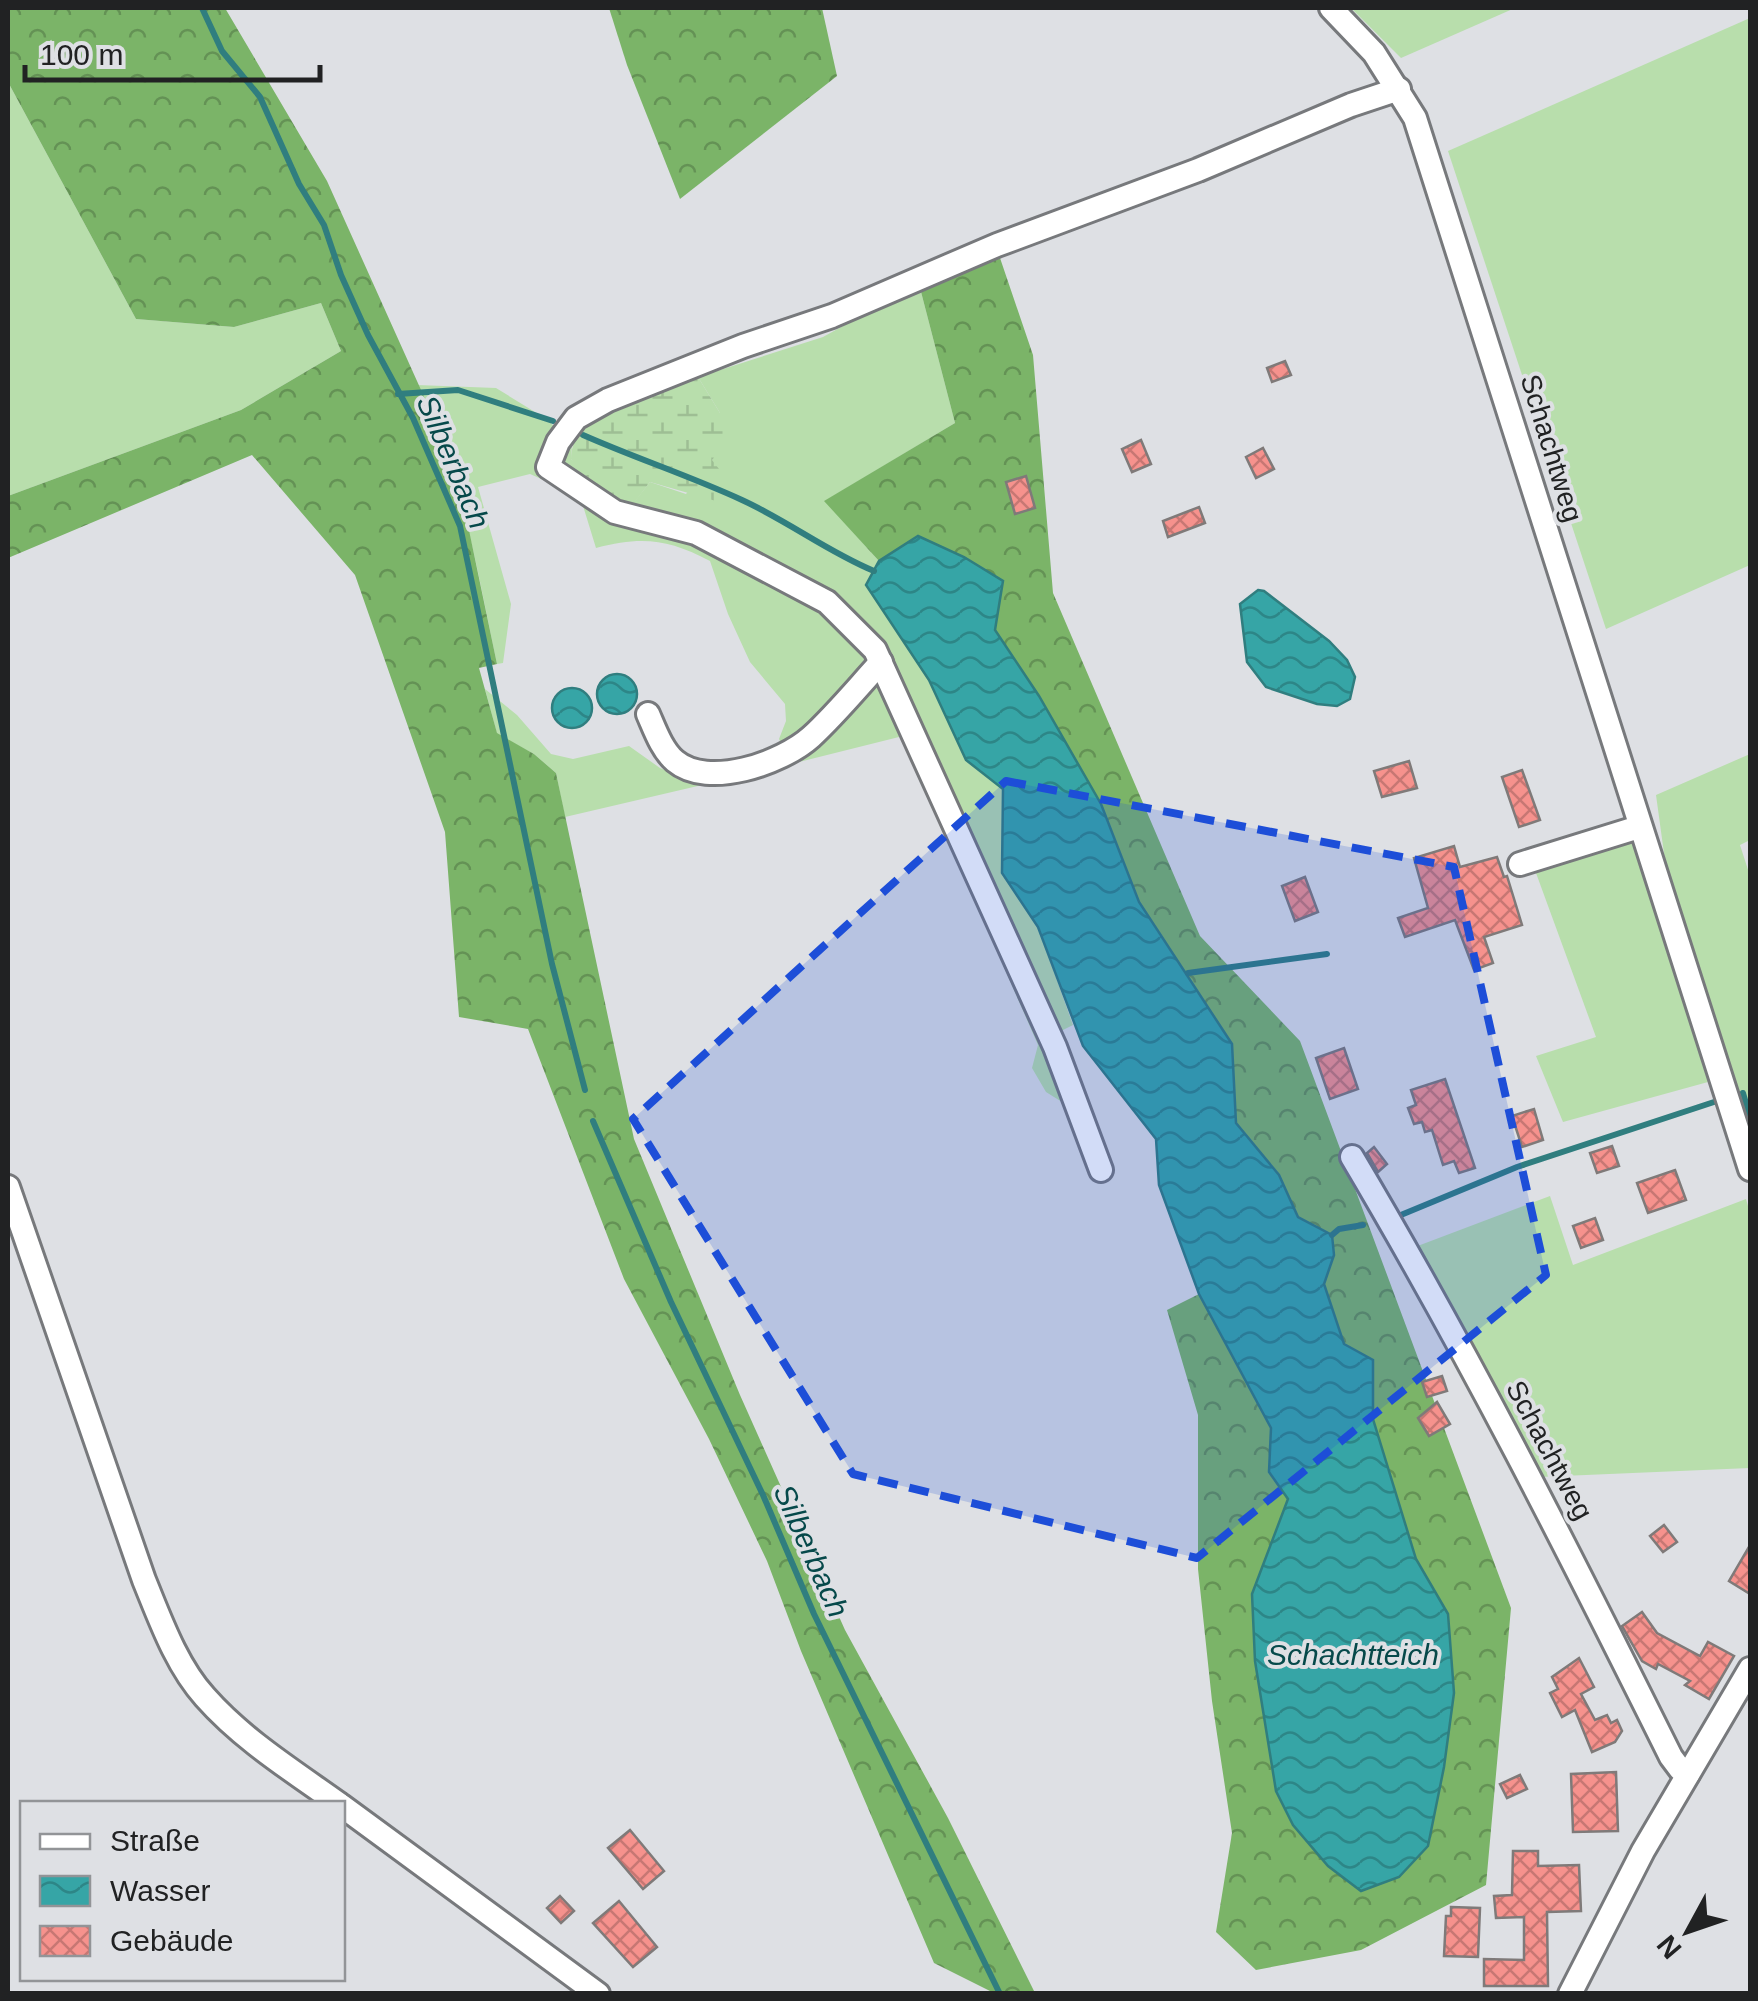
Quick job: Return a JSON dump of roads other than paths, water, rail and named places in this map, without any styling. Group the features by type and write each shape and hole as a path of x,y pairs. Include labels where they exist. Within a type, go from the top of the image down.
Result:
{"street":[{"name":"Schachtweg","path":"1332,8 1374,53 1415,118 1750,1169"},
{"path":"1100,1156 1055,1047 875,650 827,602 696,533 616,512 548,467 558,442 576,418 608,400 743,346 832,316 997,245 1399,89"},
{"path":"648,714 672,759 691,772 714,776 763,763 809,739 881,662"},
{"path":"1520,864 1639,827"},
{"name":"Schachtweg","path":"1352,1157 1443,1311 1558,1528 1671,1757 1688,1774"},
{"path":"8,1187 138,1563 168,1637 203,1695 254,1743 335,1801"},
{"path":"1570,1994 1688,1774 1750,1669"},
{"path":"345,1808 598,1994"}],"water":[{"name":"Schachtteich","path":"918,536 1003,581 995,630 1039,696 1101,804 1139,902 1232,1044 1236,1123 1279,1175 1298,1217 1332,1235 1334,1255 1324,1284 1344,1344 1373,1360 1373,1419 1416,1559 1448,1614 1454,1693 1428,1846 1399,1877 1361,1891 1328,1866 1293,1825 1276,1791 1255,1661 1252,1594 1288,1499 1269,1472 1271,1428 1199,1294 1159,1185 1156,1139 1083,1046 1038,927 1002,873 1003,789 966,760 929,680 866,585 879,561"},
{"path":"1258,590 1329,641 1347,660 1355,677 1350,699 1337,706 1317,704 1266,687 1247,662 1240,604"},
{"path":"617,674 631,680 637,694 631,708 617,714 603,708 597,694 603,680"},
{"path":"572,688 586,694 592,708 586,722 572,728 558,722 552,708 558,694"}],"waterway":[{"name":"Silberbach","path":"202,8 222,51 260,97 299,184 324,225 368,335 413,418 460,526 552,964 585,1090"},
{"path":"398,394 458,390 553,421"},
{"path":"583,435 742,500 874,571"},
{"path":"1188,973 1327,954"},
{"path":"1743,1093 1750,1117"},
{"path":"1396,1217 1517,1167 1714,1102"},
{"name":"Silberbach","path":"593,1121 814,1614 1000,1994"},
{"path":"1332,1235 1339,1229 1363,1225"}]}
